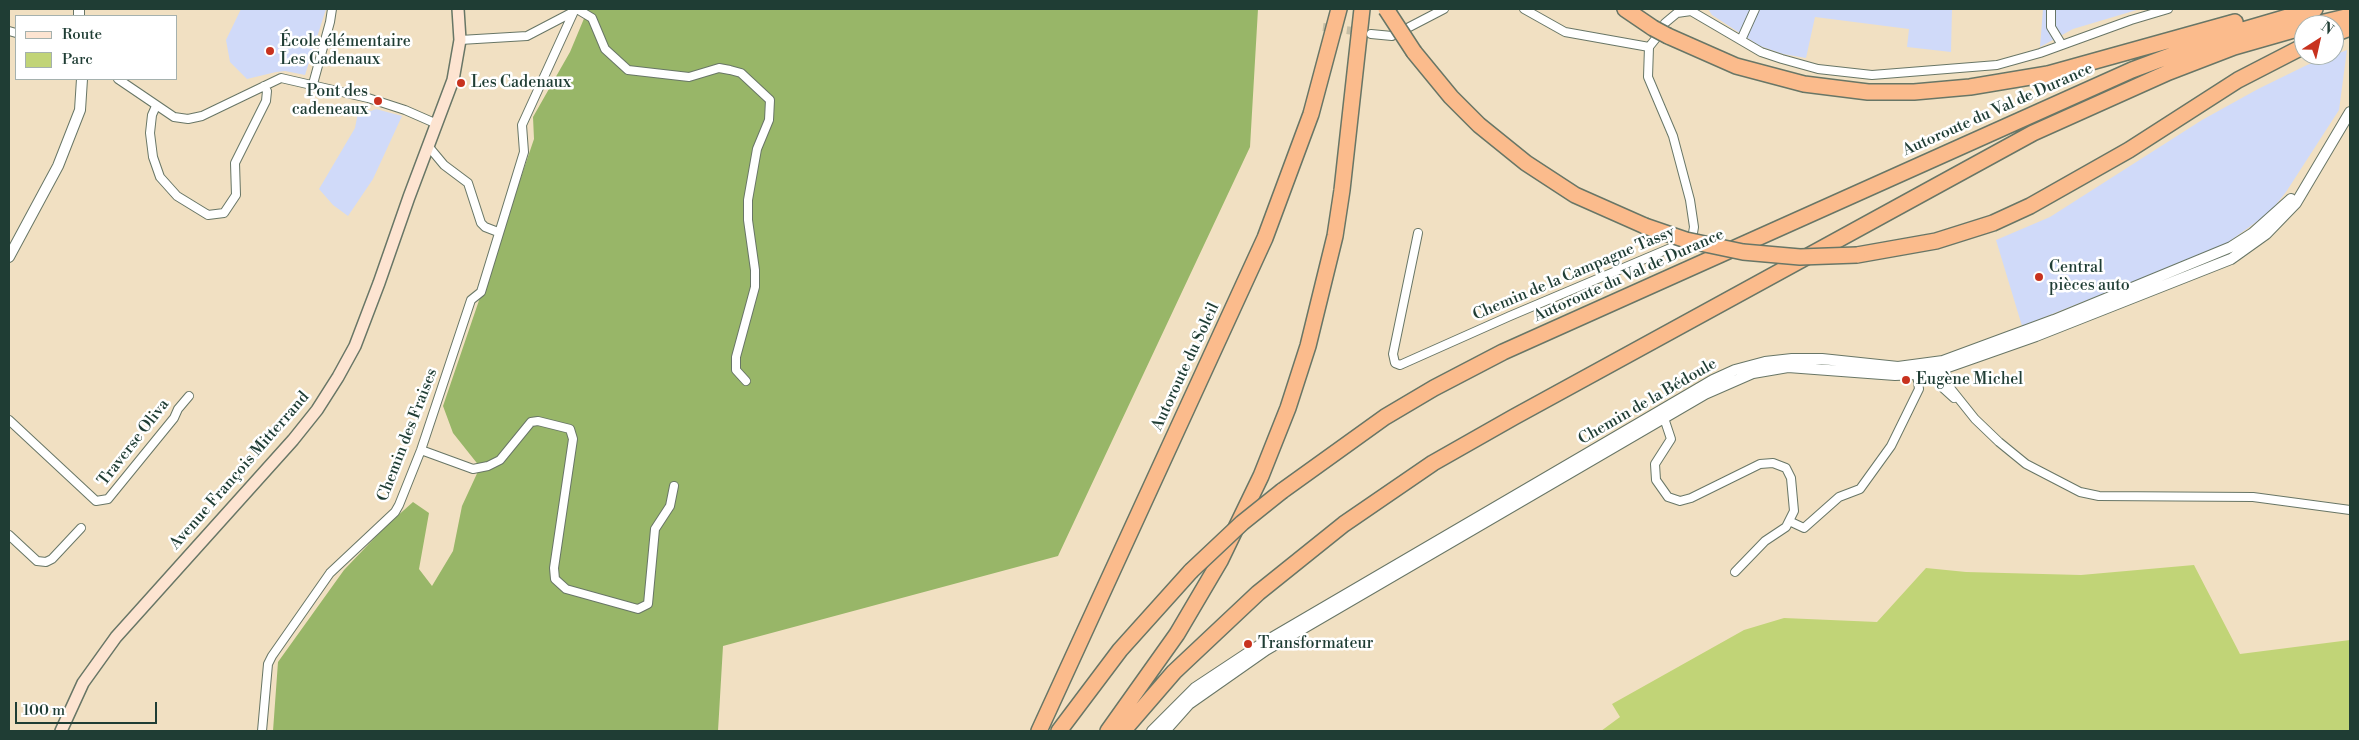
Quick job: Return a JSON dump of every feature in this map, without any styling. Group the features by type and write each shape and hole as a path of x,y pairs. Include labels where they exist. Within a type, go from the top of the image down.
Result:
{"highway":[{"name":"Autoroute du Soleil","path":"1039,731 1265,238 1311,114 1339,9"},
{"path":"1108,731 1177,634 1220,561 1261,476 1288,408 1318,311 1335,236 1342,190 1362,9"},
{"path":"1386,9 1414,52 1451,97 1479,125 1520,159 1575,194 1644,226 1686,240 1743,252 1800,257 1857,255 1936,241 1993,223 2030,206 2129,150 2238,80 2294,51"},
{"path":"1625,9 1701,52 1769,76 1831,89 1868,92 1914,92 1970,88 2048,74 2282,9"},
{"name":"Autoroute du Val de Durance","path":"1059,731 1120,650 1191,571 1242,523 1341,446 1434,388 1503,352 2132,70 2226,35 2315,9"},
{"name":"Autoroute du Val de Durance","path":"1123,731 1174,672 1258,593 1344,524 1433,463 2033,133 2169,72 2234,47 2294,30"}],"main road":[{"name":"Avenue François Mitterrand","path":"61,731 83,684 116,636 293,440 317,410 355,346 453,80 460,40 458,9"}],"street":[{"path":"313,84 332,9"},
{"path":"1371,34 1392,36 1444,9"},
{"path":"1524,9 1565,32 1649,47 1677,13 1691,11 1761,52 1805,67 1872,75 1985,67 2021,59 2168,9"},
{"path":"1741,40 1755,9"},
{"path":"2051,9 2051,27 2062,45"},
{"path":"460,40 527,36 575,10 592,18 605,49 628,70 688,76 719,68 730,70 741,73 770,100 769,120 757,149 748,200 748,220 755,270 755,287 736,357 736,370 746,381"},
{"name":"Chemin des Fraises","path":"262,731 268,664 272,656 330,573 395,512 421,450 471,300 481,292 524,152 522,125 575,10"},
{"name":"Chemin de la Campagne Tassy","path":"1418,233 1393,354 1395,363 1400,365 1510,316 1685,243 1693,233 1693,215 1673,136 1648,77 1649,47"},
{"path":"119,80 174,117 188,119 202,116 280,78 368,98 405,110 437,124"},
{"path":"9,256 58,166 80,110 82,80"},
{"path":"156,106 152,114 151,140 153,157 160,177 177,196 208,215 224,213 236,195 235,163 266,102 267,91 264,86"},
{"name":"Chemin de la Bédoule","path":"1152,731 1195,688 1263,643 1663,414 1705,394 1753,374 1788,367 1895,375 1917,374 2231,247 2253,233 2281,210 2310,179 2350,112"},
{"name":"Chemin de la Bédoule","path":"2341,126 2350,116"},
{"path":"429,147 444,165 468,183 481,223 485,227 498,232"},
{"name":"Chemin de la Bédoule","path":"1165,731 1189,704 1231,672 1663,414 1713,380 1735,370 1765,362 1792,359 1822,359 1898,367 1928,368"},
{"path":"1944,364 1951,389 1965,408"},
{"path":"1928,368 1943,388 1999,442 2026,464 2070,488 2086,494 2099,496 2254,497 2350,510"},
{"path":"1789,521 1804,528 1839,497 1860,489 1891,446 1918,389 1917,374"},
{"name":"Traverse Oliva","path":"9,420 96,501 108,499 174,418 178,409 189,396"},
{"path":"1663,414 1671,439 1655,464 1656,480 1668,497 1680,501 1691,498 1760,464 1773,463 1786,468 1791,478 1794,511 1786,527 1765,540 1735,572"},
{"path":"421,450 473,469 488,466 500,460 531,422 538,421 570,429 574,439 554,568 555,579 566,589 638,609 648,604 655,530 670,506 674,486"},
{"path":"9,535 38,561 46,562 52,559 81,528"}],"shaded area":[{"name":"École élémentaire Les Cadenaux","path":"241,9 326,9 305,75 285,71 247,79 230,62 226,40"},
{"path":"1708,9 1952,9 1951,52 1907,47 1909,29 1815,17 1806,58 1783,54 1760,46 1712,15"},
{"path":"2043,9 2140,9 2073,29 2040,47"},
{"path":"2347,50 2339,110 2286,192 2270,212 2223,246 2022,326 1996,240 2050,217 2202,120 2258,89 2307,65 2344,65 2344,51"},
{"path":"359,107 371,111 376,109 402,116 373,179 348,216 333,205 319,189 355,128"}],"green space":[{"path":"588,9 1258,9 1250,147 1058,556 723,646 718,731 273,731 278,662 344,570 385,527 413,502 429,513 419,569 432,586 453,551 462,506 480,467 453,433 443,406 534,139 533,117 570,52"},
{"path":"2194,565 2240,654 2350,640 2350,731 1601,731 1620,717 1612,704 1744,630 1784,618 1877,622 1926,568 1966,572 2081,575"}],"tunnel":[{"path":"1323,27 1361,32"}],"place":[{"name":"École élémentaire Les Cadenaux","path":"270,51"},
{"name":"Les Cadenaux","path":"461,83"},
{"name":"Pont des cadeneaux","path":"378,101"},
{"name":"Central pièces auto","path":"2039,277"},
{"name":"Eugène Michel","path":"1906,380"},
{"name":"Transformateur","path":"1248,644"}]}
